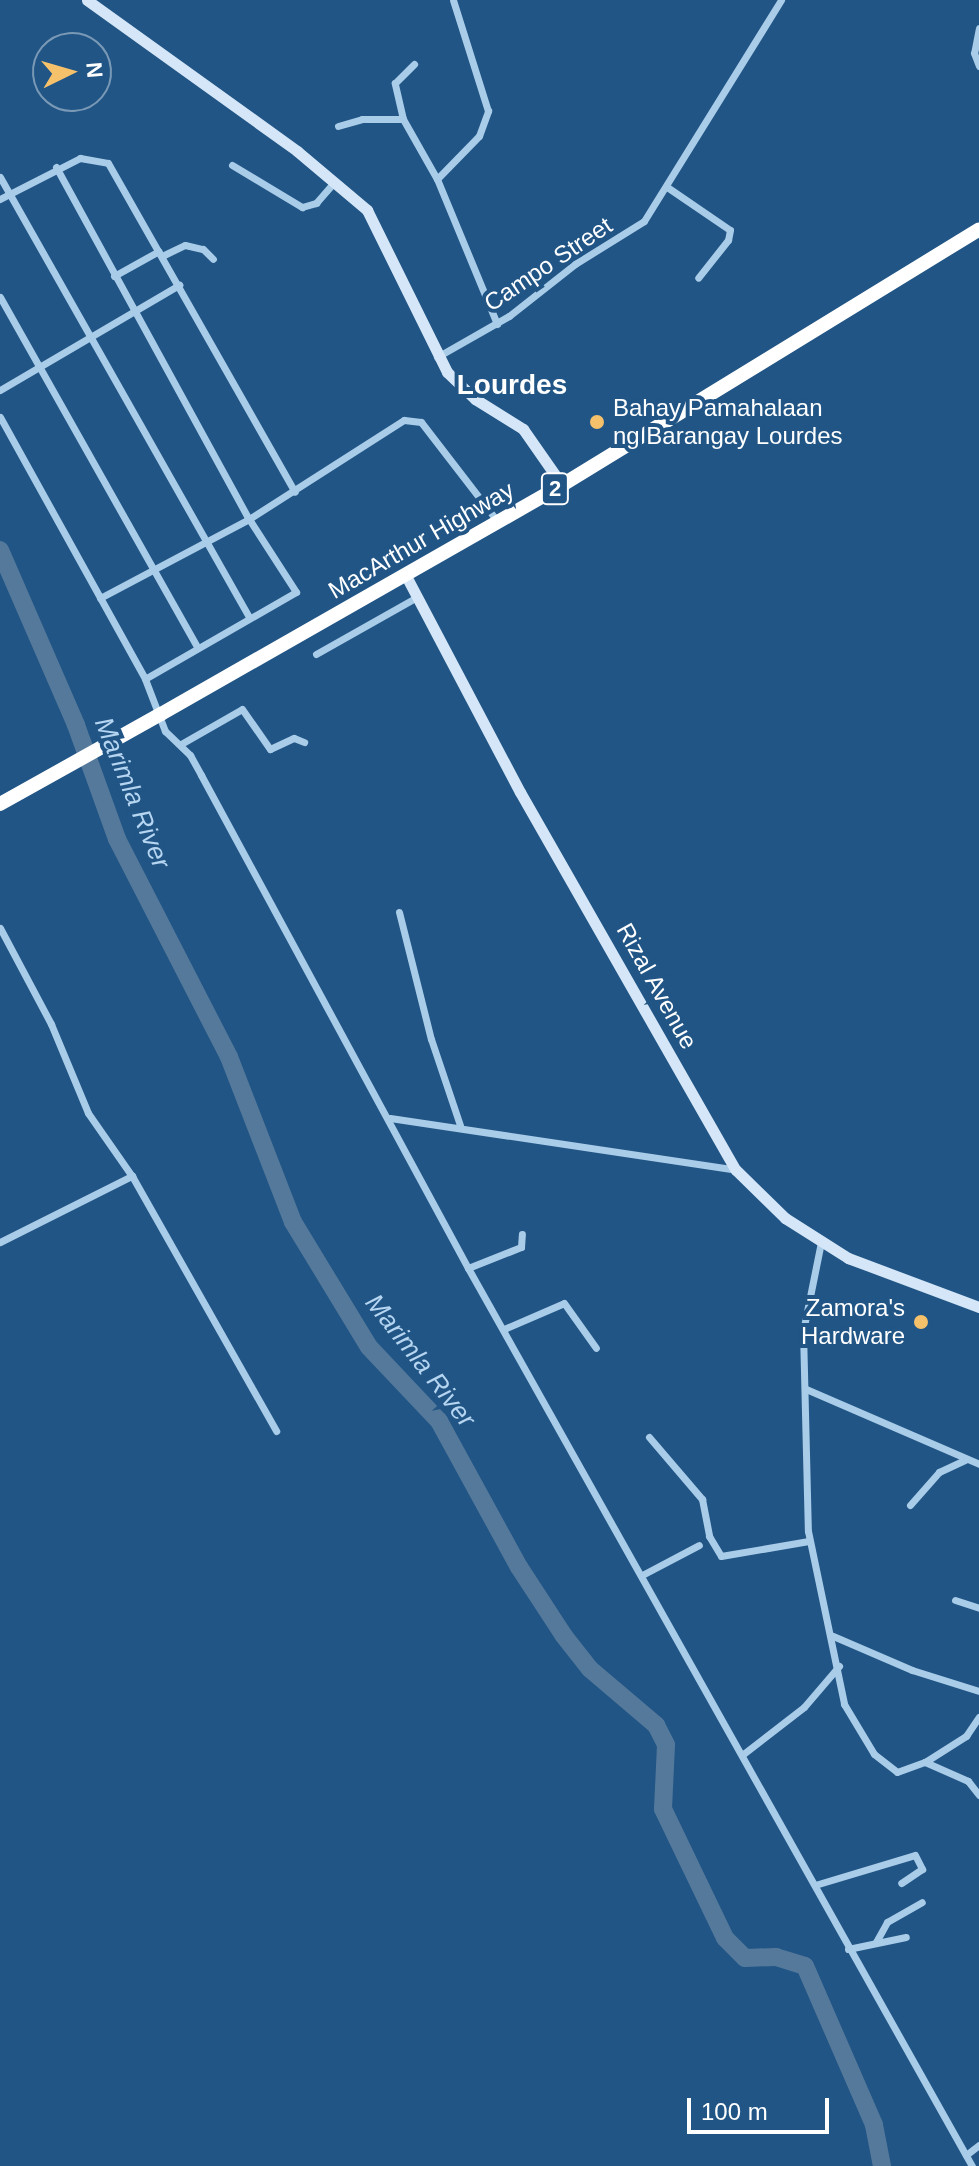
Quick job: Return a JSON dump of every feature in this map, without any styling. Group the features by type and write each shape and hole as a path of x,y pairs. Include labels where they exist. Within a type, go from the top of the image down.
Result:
{"highway":[{"name":"MacArthur Highway","path":"0,804 562,485 861,305 979,229"}],"street":[{"path":"87,0 335,181 375,220 437,357 461,387 534,440 562,485"},
{"path":"437,179 479,136 488,111 453,0"},
{"name":"Campo Street","path":"437,357 497,324 575,264 631,232 667,187 781,0"},
{"path":"979,28 974,53 979,66"},
{"path":"414,64 395,83 403,119 437,179 497,324"},
{"path":"338,126 362,119 403,119"},
{"path":"0,199 56,167 80,158 108,163 295,492"},
{"path":"232,165 302,207 316,203 335,181"},
{"path":"56,167 249,519 296,592 145,679"},
{"path":"0,177 203,545 249,617"},
{"path":"667,187 730,230 728,240 698,278"},
{"path":"114,276 185,245 203,249 213,259"},
{"path":"0,390 37,365 179,285"},
{"path":"0,297 197,647"},
{"path":"0,417 145,679 165,731 181,744 390,1118 468,1268 644,1574 848,1949 972,2166"},
{"path":"100,598 249,519 413,418 437,441 498,522"},
{"name":"Rizal Avenue","path":"405,574 520,792 736,1170 785,1218 870,1270 979,1307"},
{"path":"316,654 417,597"},
{"path":"181,744 242,709 270,749 294,738 304,742"},
{"path":"399,912 431,1039 460,1125"},
{"path":"0,928 51,1024 88,1113 132,1176 276,1431"},
{"path":"390,1118 460,1125 736,1170"},
{"path":"0,1242 132,1176"},
{"path":"468,1268 521,1247 522,1234"},
{"path":"821,1242 803,1331 809,1541 849,1717 874,1754 897,1772 925,1762 966,1736 979,1717"},
{"path":"504,1329 564,1303 596,1348"},
{"path":"806,1389 979,1464"},
{"path":"649,1437 702,1499 717,1554 809,1541"},
{"path":"910,1505 939,1472 965,1460"},
{"path":"644,1574 699,1545"},
{"path":"955,1600 979,1608"},
{"path":"833,1636 912,1670 979,1691"},
{"path":"742,1755 794,1717 839,1666"},
{"path":"925,1762 968,1781 979,1795"},
{"path":"815,1885 915,1855 922,1869 901,1883"},
{"path":"876,1942 887,1922 922,1902"},
{"path":"848,1949 906,1937"},
{"path":"966,2155 979,2145"}],"waterway":[{"name":"Marimla River","path":"0,550 76,725 117,839 229,1057 293,1222 369,1347 439,1421 519,1567 564,1636 590,1669 656,1725 666,1745 663,1809 725,1938 745,1958 776,1957 805,1966 874,2125 882,2166"}],"place":[{"name":"Bahay Pamahalaan ng Barangay Lourdes","path":"597,422"},
{"name":"Zamora's Hardware","path":"921,1322"}],"district":[{"name":"Lourdes","path":"512,385"}]}
